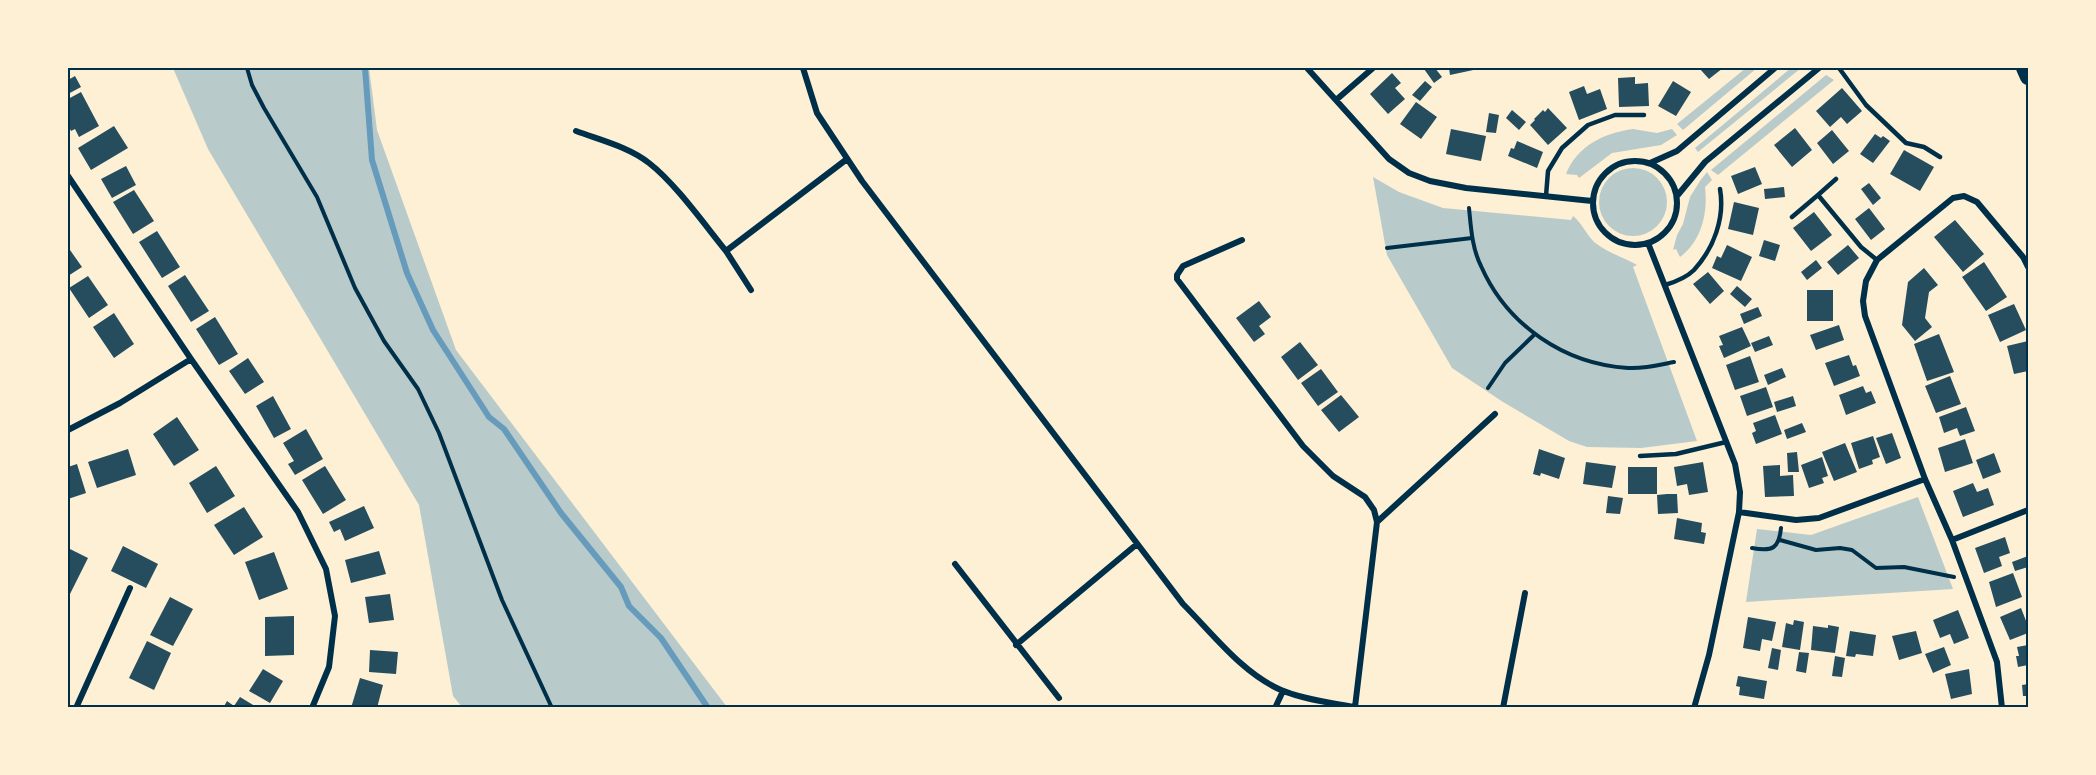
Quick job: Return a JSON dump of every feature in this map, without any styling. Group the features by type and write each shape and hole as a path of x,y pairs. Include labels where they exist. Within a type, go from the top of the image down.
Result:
{"highway":[{"path":"2024,68 2028,76"}],"street":[{"path":"803,68 817,114 847,159 960,312 1183,604 1244,667 1283,691 1357,707 1377,522 1374,510 1365,497 1333,476 1303,446 1177,279 1183,267 1242,240"},
{"path":"1336,100 1373,68"},
{"path":"1650,163 1677,151 1775,68"},
{"path":"1677,196 1705,162 1819,68"},
{"path":"1309,70 1389,159 1409,173 1430,181 1466,188 1592,201"},
{"path":"576,131 614,145 648,162 670,184 726,251 751,290"},
{"path":"726,251 847,159"},
{"path":"1627,161 1650,163 1662,170 1672,182 1677,196 1677,206 1671,225 1658,239 1648,243 1628,245 1609,237 1596,221 1592,201 1594,190 1599,179 1616,164 1627,161"},
{"path":"68,176 191,359 298,512 326,569 335,616 329,667 312,708"},
{"path":"2002,708 1997,662 1952,540 1925,479 1865,316 1863,301 1866,281 1877,260 1953,198 1964,196 1977,202 2023,256 2028,267"},
{"path":"1648,243 1735,464 1740,492 1739,512 1709,656 1694,708"},
{"path":"68,430 120,403 191,359"},
{"path":"1377,522 1495,414"},
{"path":"1739,512 1796,520 1819,518 1925,479"},
{"path":"1952,540 2028,510"},
{"path":"1016,645 1137,544"},
{"path":"955,564 1059,698"},
{"path":"76,708 130,588"},
{"path":"1503,708 1525,593"},
{"path":"1275,708 1283,691"}],"lane":[{"path":"1839,68 1866,105 1906,143 1924,147 1940,157"},
{"path":"1546,196 1548,171 1562,148 1588,125 1615,115 1644,114"},
{"path":"1792,217 1836,179"},
{"path":"1665,285 1693,271 1710,246 1721,221 1723,203 1720,189"},
{"path":"1818,195 1861,247 1877,260"},
{"path":"1640,456 1676,454 1726,442"}],"path":[{"path":"247,68 252,85 264,108 317,197 355,288 384,340 418,389 435,424 481,539 502,600 552,708"},
{"path":"1469,208 1472,238 1480,264 1492,288 1517,320 1535,334 1567,354 1604,364 1629,368 1674,362"},
{"path":"1387,248 1472,238"},
{"path":"1488,388 1505,363 1535,334"},
{"path":"1752,548 1768,550 1775,547 1780,540 1783,518"},
{"path":"1780,540 1816,550 1840,548 1852,550 1876,567 1904,567 1950,577 1965,574"}],"shaded area":[{"path":"173,68 369,68 377,130 456,350 727,707 462,707 453,696 419,505 208,149"},
{"path":"1746,68 1757,68 1683,130 1677,124"},
{"path":"1791,68 1801,68 1698,152 1695,148"},
{"path":"1826,75 1834,80 1718,175 1711,170"},
{"path":"1633,129 1657,133 1672,129 1677,135 1661,145 1612,153 1579,178 1577,175 1566,174 1577,156 1593,142"},
{"path":"1626,168 1640,168 1652,173 1662,183 1667,202 1662,221 1652,231 1640,236 1626,236 1614,231 1604,221 1599,209 1599,195 1604,183 1614,173"},
{"path":"1707,172 1712,180 1705,187 1702,225 1694,243 1680,257 1676,249 1673,250 1677,235 1683,224 1690,197"},
{"path":"1373,177 1399,192 1443,208 1571,220 1573,216 1594,242 1637,265 1633,267 1697,441 1641,448 1587,447 1569,441 1503,402 1452,368 1387,255"},
{"path":"1918,497 1953,589 1746,602 1757,529 1811,535"}],"building":[{"path":"1435,68 1442,77 1434,83 1424,69"},
{"path":"1449,68 1478,68 1478,69 1450,75"},
{"path":"1699,68 1723,68 1709,79"},
{"path":"1392,73 1401,83 1395,88 1405,99 1388,114 1370,94"},
{"path":"75,76 81,87 68,94 68,80"},
{"path":"1635,77 1635,84 1648,83 1649,106 1619,107 1618,78"},
{"path":"1425,81 1432,87 1420,101 1412,95"},
{"path":"1673,81 1691,92 1676,116 1658,106"},
{"path":"1584,86 1587,94 1600,89 1607,109 1579,120 1569,92"},
{"path":"1842,88 1862,111 1847,124 1841,117 1830,127 1816,111"},
{"path":"81,92 99,126 79,137 75,129 71,131 68,125 68,99"},
{"path":"1416,102 1437,117 1421,139 1400,124"},
{"path":"1548,108 1567,128 1548,145 1530,125 1543,110 1545,112"},
{"path":"1512,110 1526,122 1519,130 1506,118"},
{"path":"1489,113 1499,115 1496,133 1486,132"},
{"path":"114,126 128,148 91,170 78,148"},
{"path":"1795,128 1812,150 1792,167 1774,145"},
{"path":"1451,129 1486,136 1481,161 1446,154"},
{"path":"1832,130 1849,151 1833,164 1817,143"},
{"path":"1875,134 1890,141 1873,163 1860,154"},
{"path":"1517,141 1543,152 1537,168 1508,156"},
{"path":"1904,150 1934,167 1920,191 1890,174"},
{"path":"126,166 136,185 112,198 101,179"},
{"path":"1755,167 1762,184 1738,194 1731,176"},
{"path":"1869,183 1881,198 1873,205 1861,189"},
{"path":"1784,187 1785,197 1765,199 1764,189"},
{"path":"134,190 154,221 133,234 113,202"},
{"path":"1734,202 1759,208 1753,235 1728,229"},
{"path":"1869,208 1885,229 1871,240 1855,219"},
{"path":"1814,212 1832,235 1811,251 1793,228"},
{"path":"1955,220 1984,254 1963,272 1934,237"},
{"path":"157,231 180,267 162,278 139,242"},
{"path":"1764,240 1780,245 1775,261 1759,256"},
{"path":"1727,245 1752,257 1741,281 1712,268 1717,256 1721,258"},
{"path":"1848,245 1859,258 1838,275 1827,262"},
{"path":"70,250 82,267 68,276 68,252"},
{"path":"1816,260 1822,268 1807,280 1801,272"},
{"path":"1984,262 2007,297 1986,311 1962,277"},
{"path":"1924,268 1938,285 1929,292 1925,318 1932,327 1915,341 1902,325 1908,282"},
{"path":"1708,272 1724,291 1710,304 1693,284"},
{"path":"185,275 209,311 191,322 168,286"},
{"path":"88,276 108,305 89,318 69,288"},
{"path":"1737,286 1752,299 1745,307 1730,294"},
{"path":"1807,290 1833,290 1833,321 1807,321"},
{"path":"1259,301 1271,317 1259,326 1265,334 1254,342 1236,318"},
{"path":"2014,304 2026,330 2000,342 1988,315"},
{"path":"1758,307 1762,316 1744,324 1740,314"},
{"path":"114,313 134,344 114,358 93,327"},
{"path":"215,317 238,354 219,365 196,329"},
{"path":"1839,325 1844,340 1816,350 1810,335"},
{"path":"1742,327 1751,346 1724,358 1719,346 1723,345 1719,336"},
{"path":"1939,334 1954,372 1927,381 1914,344"},
{"path":"1769,336 1773,345 1755,352 1751,343"},
{"path":"2028,341 2028,371 2014,374 2007,346"},
{"path":"1300,342 1318,365 1298,380 1281,357"},
{"path":"1849,355 1860,376 1834,386 1825,363"},
{"path":"1750,356 1759,382 1735,390 1726,365"},
{"path":"248,358 264,382 245,394 229,371"},
{"path":"1782,368 1786,377 1768,385 1764,375"},
{"path":"1321,369 1338,392 1318,406 1301,383"},
{"path":"1950,376 1961,404 1936,413 1925,386"},
{"path":"1863,386 1866,393 1871,391 1876,403 1846,415 1839,395"},
{"path":"1766,387 1773,407 1747,416 1740,396"},
{"path":"1341,395 1359,417 1339,432 1321,410"},
{"path":"273,396 291,429 274,438 256,406"},
{"path":"1793,396 1796,406 1777,412 1774,402"},
{"path":"1966,407 1975,431 1960,436 1957,428 1944,433 1939,417"},
{"path":"1775,415 1782,434 1756,444 1752,433 1756,431 1753,423"},
{"path":"177,417 199,450 174,466 153,434"},
{"path":"1802,423 1806,432 1787,439 1784,430"},
{"path":"306,429 323,459 295,475 288,464 294,461 283,443"},
{"path":"1892,433 1901,458 1886,464 1876,438"},
{"path":"1873,436 1880,457 1872,460 1873,464 1859,469 1851,443"},
{"path":"1965,439 1973,463 1945,472 1938,448"},
{"path":"1845,443 1857,472 1834,481 1822,452"},
{"path":"128,449 136,475 97,488 88,462"},
{"path":"1539,449 1565,458 1559,479 1541,473 1540,476 1533,474"},
{"path":"1797,452 1799,472 1788,472 1787,453"},
{"path":"1994,453 2001,472 1983,479 1976,460"},
{"path":"1822,457 1828,476 1822,478 1824,483 1809,488 1801,465"},
{"path":"1586,462 1616,466 1612,488 1583,484"},
{"path":"1703,462 1708,492 1689,495 1687,484 1677,486 1674,467"},
{"path":"77,464 86,493 68,499 68,467"},
{"path":"1780,465 1780,476 1793,475 1794,496 1765,497 1763,466"},
{"path":"216,466 235,496 207,513 189,483"},
{"path":"325,466 346,500 323,514 302,480"},
{"path":"1628,467 1657,467 1657,494 1628,494"},
{"path":"1973,483 1977,492 1988,488 1994,505 1963,517 1953,491"},
{"path":"1677,494 1678,513 1658,514 1657,495"},
{"path":"1608,496 1623,498 1620,514 1606,513"},
{"path":"364,506 374,528 345,541 340,529 334,532 329,522"},
{"path":"244,507 263,537 234,555 214,525"},
{"path":"1677,518 1702,523 1701,532 1706,533 1704,544 1674,539"},
{"path":"2005,537 2010,553 1999,557 2002,566 1984,573 1975,548"},
{"path":"123,546 158,564 146,588 111,571"},
{"path":"68,548 88,558 70,594 68,593"},
{"path":"379,551 386,574 351,583 345,560"},
{"path":"274,552 288,589 259,600 245,562"},
{"path":"2028,556 2028,567 2015,571 2012,562"},
{"path":"2013,573 2022,597 1996,607 1989,582"},
{"path":"390,594 394,620 369,623 365,597"},
{"path":"170,597 193,609 173,646 150,635"},
{"path":"2021,608 2028,626 2028,633 2010,640 2000,617"},
{"path":"1958,610 1969,638 1954,644 1950,634 1940,638 1933,620"},
{"path":"294,616 294,655 265,656 265,617"},
{"path":"1748,617 1776,622 1772,641 1762,639 1760,651 1743,648"},
{"path":"1794,620 1804,622 1800,650 1782,647 1786,623 1793,625"},
{"path":"1828,625 1839,627 1835,653 1811,650 1813,626 1828,628"},
{"path":"1850,631 1876,635 1873,656 1856,654 1855,657 1846,656"},
{"path":"1916,631 1922,653 1899,660 1892,636"},
{"path":"147,641 171,653 154,690 129,678"},
{"path":"2028,645 2028,665 2018,667 2017,647"},
{"path":"1944,647 1951,665 1933,673 1925,654"},
{"path":"1772,648 1781,650 1778,670 1768,668"},
{"path":"370,650 398,652 396,674 369,672"},
{"path":"1799,652 1809,653 1806,673 1796,671"},
{"path":"1835,656 1845,658 1842,677 1832,676"},
{"path":"263,669 283,681 270,703 249,691"},
{"path":"1969,669 1972,694 1951,699 1945,674"},
{"path":"1738,676 1767,681 1764,699 1739,695 1740,687 1736,686"},
{"path":"360,678 383,685 377,708 351,708"},
{"path":"2028,684 2028,704 2026,704 2022,685"},
{"path":"240,697 258,708 223,708 227,701 234,706"}],"waterway":[{"path":"365,68 372,160 407,273 433,330 489,417 504,429 561,513 621,587 629,606 661,638 708,708"}]}
